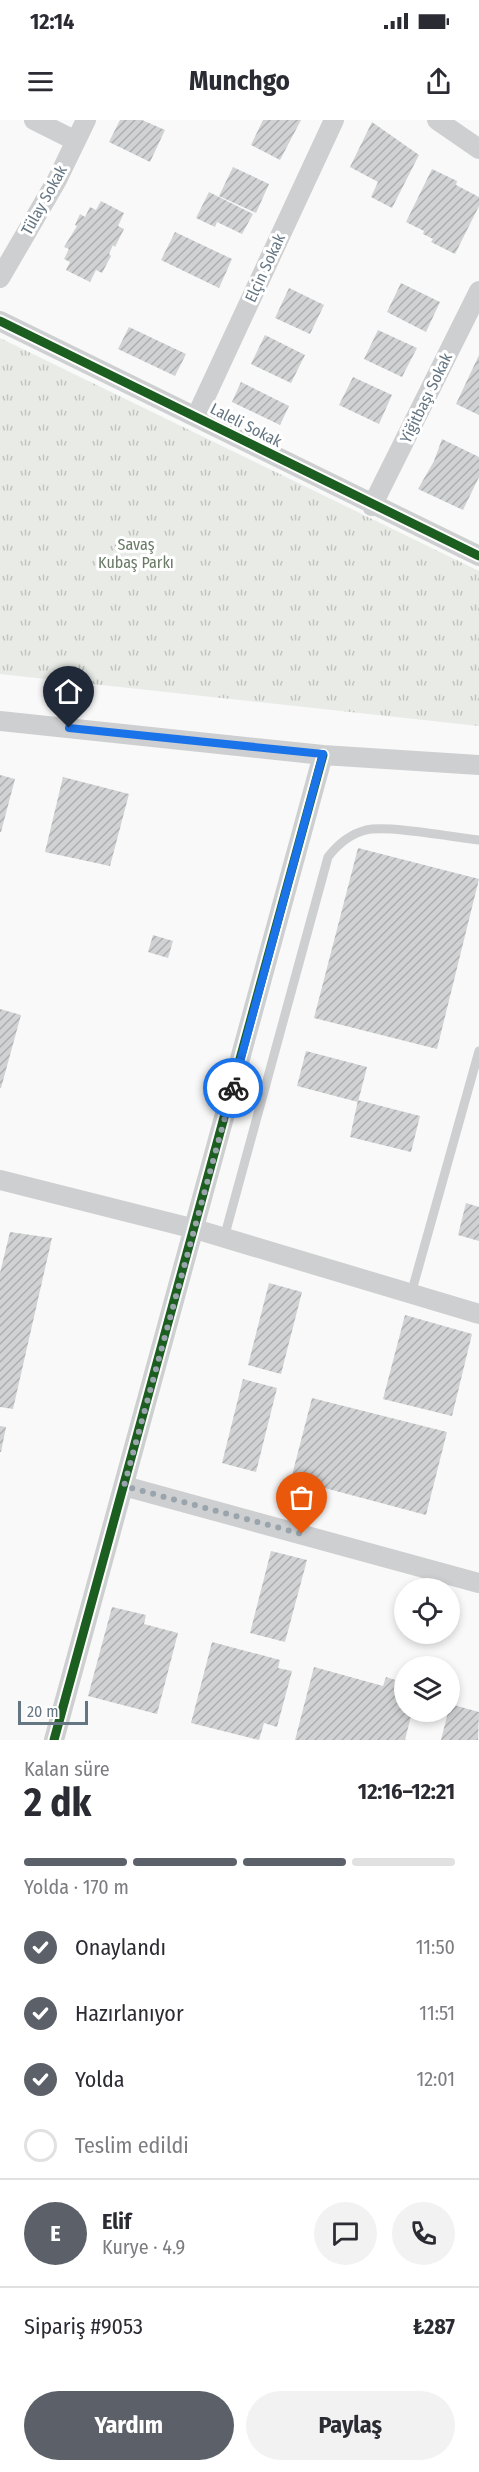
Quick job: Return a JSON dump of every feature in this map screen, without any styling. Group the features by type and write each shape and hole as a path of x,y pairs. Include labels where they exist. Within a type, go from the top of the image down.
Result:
{"street":[{"path":"34,120 76,141"},
{"name":"Tülay Sokak","path":"0,278 57,180 86,120"},
{"name":"Elçin Sokak","path":"196,417 334,120"},
{"path":"437,120 479,149"},
{"name":"Yiğitbaşı Sokak","path":"372,506 479,291"},
{"name":"Laleli Sokak","path":"0,321 372,506 479,556"},
{"path":"0,721 323,754 479,765"},
{"path":"57,1739 323,754"},
{"path":"0,1180 195,1229 479,1314"},
{"path":"124,1486 479,1583"}],"lane":[{"path":"224,1238 328,857 352,835 377,828 479,840"},
{"path":"411,1294 479,1051"}],"green space":[{"name":"Savaş Kubaş Parkı","path":"0,338 479,571 479,726 0,674"}],"building":[{"path":"120,120 142,120 165,130 150,162 109,142"},
{"path":"263,120 301,120 280,160 251,145"},
{"path":"372,122 419,155 392,208 371,197 378,182 350,167"},
{"path":"233,167 269,184 256,213 219,196"},
{"path":"432,169 457,181 456,185 479,197 479,206 455,254 431,242 433,239 423,234 424,231 406,222"},
{"path":"209,192 253,214 242,234 217,222 215,227 196,218"},
{"path":"101,201 124,213 118,226 124,229 115,247 113,245 109,254 111,256 102,273 96,270 90,282 66,270 70,262 64,259 69,249 64,247 77,226 75,225 80,214 85,217 90,207 96,210"},
{"path":"175,232 232,259 219,288 161,260"},
{"path":"401,283 440,302 426,332 387,312"},
{"path":"289,288 324,305 310,334 275,318"},
{"path":"129,327 186,354 175,376 118,349"},
{"path":"378,330 417,348 402,377 364,359"},
{"path":"265,335 305,355 291,383 251,364"},
{"path":"479,355 479,415 456,404"},
{"path":"353,377 392,395 379,424 339,405"},
{"path":"241,382 289,406 280,425 232,402"},
{"path":"442,439 479,457 479,477 463,510 418,489 434,461"},
{"path":"0,775 15,779 1,832 0,832"},
{"path":"63,777 129,794 110,866 45,852"},
{"path":"358,848 479,879 437,1049 314,1018"},
{"path":"153,935 173,941 168,958 148,952"},
{"path":"0,1009 21,1015 1,1088 0,1088"},
{"path":"306,1051 367,1067 358,1102 297,1086"},
{"path":"358,1100 420,1116 411,1152 350,1137"},
{"path":"466,1203 479,1207 479,1241 458,1235"},
{"path":"10,1232 52,1238 13,1409 0,1407 0,1273"},
{"path":"269,1283 302,1292 281,1374 248,1365"},
{"path":"405,1315 472,1334 452,1416 383,1399"},
{"path":"243,1379 277,1388 256,1472 222,1463"},
{"path":"312,1398 447,1432 426,1515 291,1479"},
{"path":"0,1426 6,1427 1,1452 0,1452"},
{"path":"271,1551 307,1560 285,1642 250,1633"},
{"path":"112,1607 146,1615 144,1624 178,1633 157,1714 88,1696"},
{"path":"212,1642 280,1660 278,1668 292,1671 277,1727 264,1723 259,1740 191,1723"},
{"path":"314,1667 383,1686 386,1677 394,1680 394,1722 410,1722 405,1740 295,1740"},
{"path":"460,1707 479,1712 478,1740 441,1740 446,1722 460,1722"}],"cycle path":[{"path":"0,321 479,556"},
{"path":"54,1740 323,755"}],"way so far":[{"path":"233,1088 124,1486 302,1534"}],"route":[{"path":"69,728 323,754 233,1088"}]}
